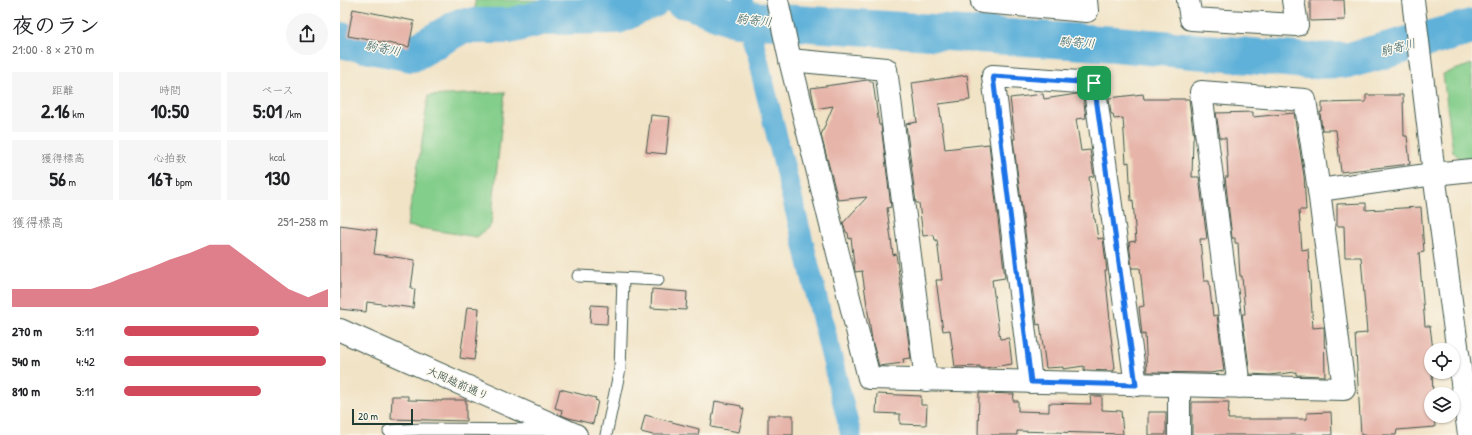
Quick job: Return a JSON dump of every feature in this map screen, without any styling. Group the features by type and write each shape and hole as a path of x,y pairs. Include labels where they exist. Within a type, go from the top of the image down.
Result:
{"street":[{"path":"982,0 982,2 1087,11 1086,0"},
{"path":"1188,0 1191,19 1296,25 1293,0"},
{"path":"1413,0 1434,174 1469,435"},
{"path":"777,3 869,378 1239,388 1344,389 1305,100 1201,92 1239,388"},
{"path":"788,52 886,69 926,380"},
{"path":"1031,382 993,76 1094,83 1136,385"},
{"path":"1318,190 1472,170"},
{"name":"大岡越前通り","path":"340,330 570,432"},
{"path":"1179,386 1179,435"}],"lane":[{"path":"578,276 658,280"},
{"path":"606,435 620,369 623,279"},
{"path":"389,431 423,428 570,432"}],"green space":[{"path":"475,0 620,0 620,7 541,10 507,17 475,17"},
{"path":"1472,64 1472,159 1462,161 1453,152 1443,74"},
{"path":"505,92 491,225 477,237 407,226 421,148 428,96"}],"building":[{"path":"1310,0 1344,0 1345,20 1310,21"},
{"path":"353,9 414,21 409,47 348,36"},
{"path":"967,75 970,100 939,104 945,149 989,144 1005,278 992,280 1000,339 1009,338 1012,364 985,368 980,368 980,366 955,367 950,330 943,331 936,280 942,280 937,240 935,240 934,235 923,236 919,203 916,203 906,124 917,122 912,83"},
{"path":"867,80 873,82 879,125 881,125 891,207 887,208 893,255 896,254 911,358 903,359 904,363 879,366 872,340 862,271 855,272 851,238 849,239 843,223 867,197 838,200 821,135 833,106 815,109 811,88"},
{"path":"1043,94 1044,99 1077,94 1083,96 1086,118 1076,119 1081,151 1090,150 1094,176 1089,177 1098,239 1103,238 1107,271 1105,271 1115,368 1114,371 1084,370 1084,366 1063,369 1063,367 1046,368 1040,324 1037,325 1013,139 1015,139 1010,98"},
{"path":"1143,94 1144,99 1189,99 1194,138 1192,177 1199,177 1207,239 1200,239 1204,281 1209,281 1213,316 1217,315 1224,371 1210,373 1147,372 1145,334 1142,335 1139,307 1144,306 1140,268 1132,268 1129,242 1136,241 1133,200 1131,201 1129,162 1126,163 1123,118 1114,119 1113,114 1111,114 1109,98"},
{"path":"1366,95 1403,95 1404,136 1407,136 1410,164 1341,172 1336,130 1322,130 1320,112 1322,112 1322,103 1366,102"},
{"path":"1253,112 1253,117 1294,113 1304,176 1306,210 1299,210 1302,250 1308,249 1313,328 1324,327 1325,376 1296,375 1296,372 1269,375 1250,374 1242,314 1245,314 1242,276 1240,276 1238,243 1235,243 1235,238 1232,238 1225,177 1228,177 1226,138 1220,138 1216,113"},
{"path":"651,115 670,117 666,154 646,152"},
{"path":"1366,203 1366,210 1421,207 1424,252 1419,253 1425,326 1430,326 1432,343 1424,343 1424,379 1432,379 1433,387 1424,387 1424,423 1435,423 1435,427 1397,430 1396,435 1361,435 1355,334 1367,333 1361,257 1345,257 1344,226 1337,226 1337,204"},
{"path":"340,225 377,230 374,254 415,260 411,288 415,289 413,308 367,302 366,312 340,309"},
{"path":"652,289 687,292 686,310 651,308"},
{"path":"591,305 608,306 607,324 590,323"},
{"path":"467,307 479,308 474,360 460,358"},
{"path":"560,389 596,398 595,400 598,401 593,424 561,415 562,410 555,408"},
{"path":"979,393 1014,394 1013,401 1018,401 1018,411 1049,412 1049,403 1091,404 1090,396 1102,396 1102,410 1121,411 1123,434 1017,431 1017,435 978,435"},
{"path":"877,394 921,396 921,405 927,405 926,425 900,424 900,414 876,413"},
{"path":"392,396 408,396 408,400 466,400 466,421 391,419"},
{"path":"715,401 741,406 741,408 744,409 739,432 711,427"},
{"path":"1192,402 1229,402 1228,419 1307,419 1307,413 1331,412 1332,435 1192,435"},
{"path":"1148,412 1166,412 1166,435 1148,435"},
{"path":"645,415 699,429 698,435 653,435 641,432"},
{"path":"768,415 793,415 793,435 768,435"}],"waterway":[{"name":"駒寄川","path":"340,40 412,54 461,26 509,26 545,17 618,16 653,0"},
{"name":"駒寄川","path":"681,0 691,2 732,18 749,20 1115,44 1307,61 1350,60 1472,27"},
{"path":"743,0 851,435"}],"route":[{"path":"993,76 1094,83 1136,385 1031,382 993,76"}]}
